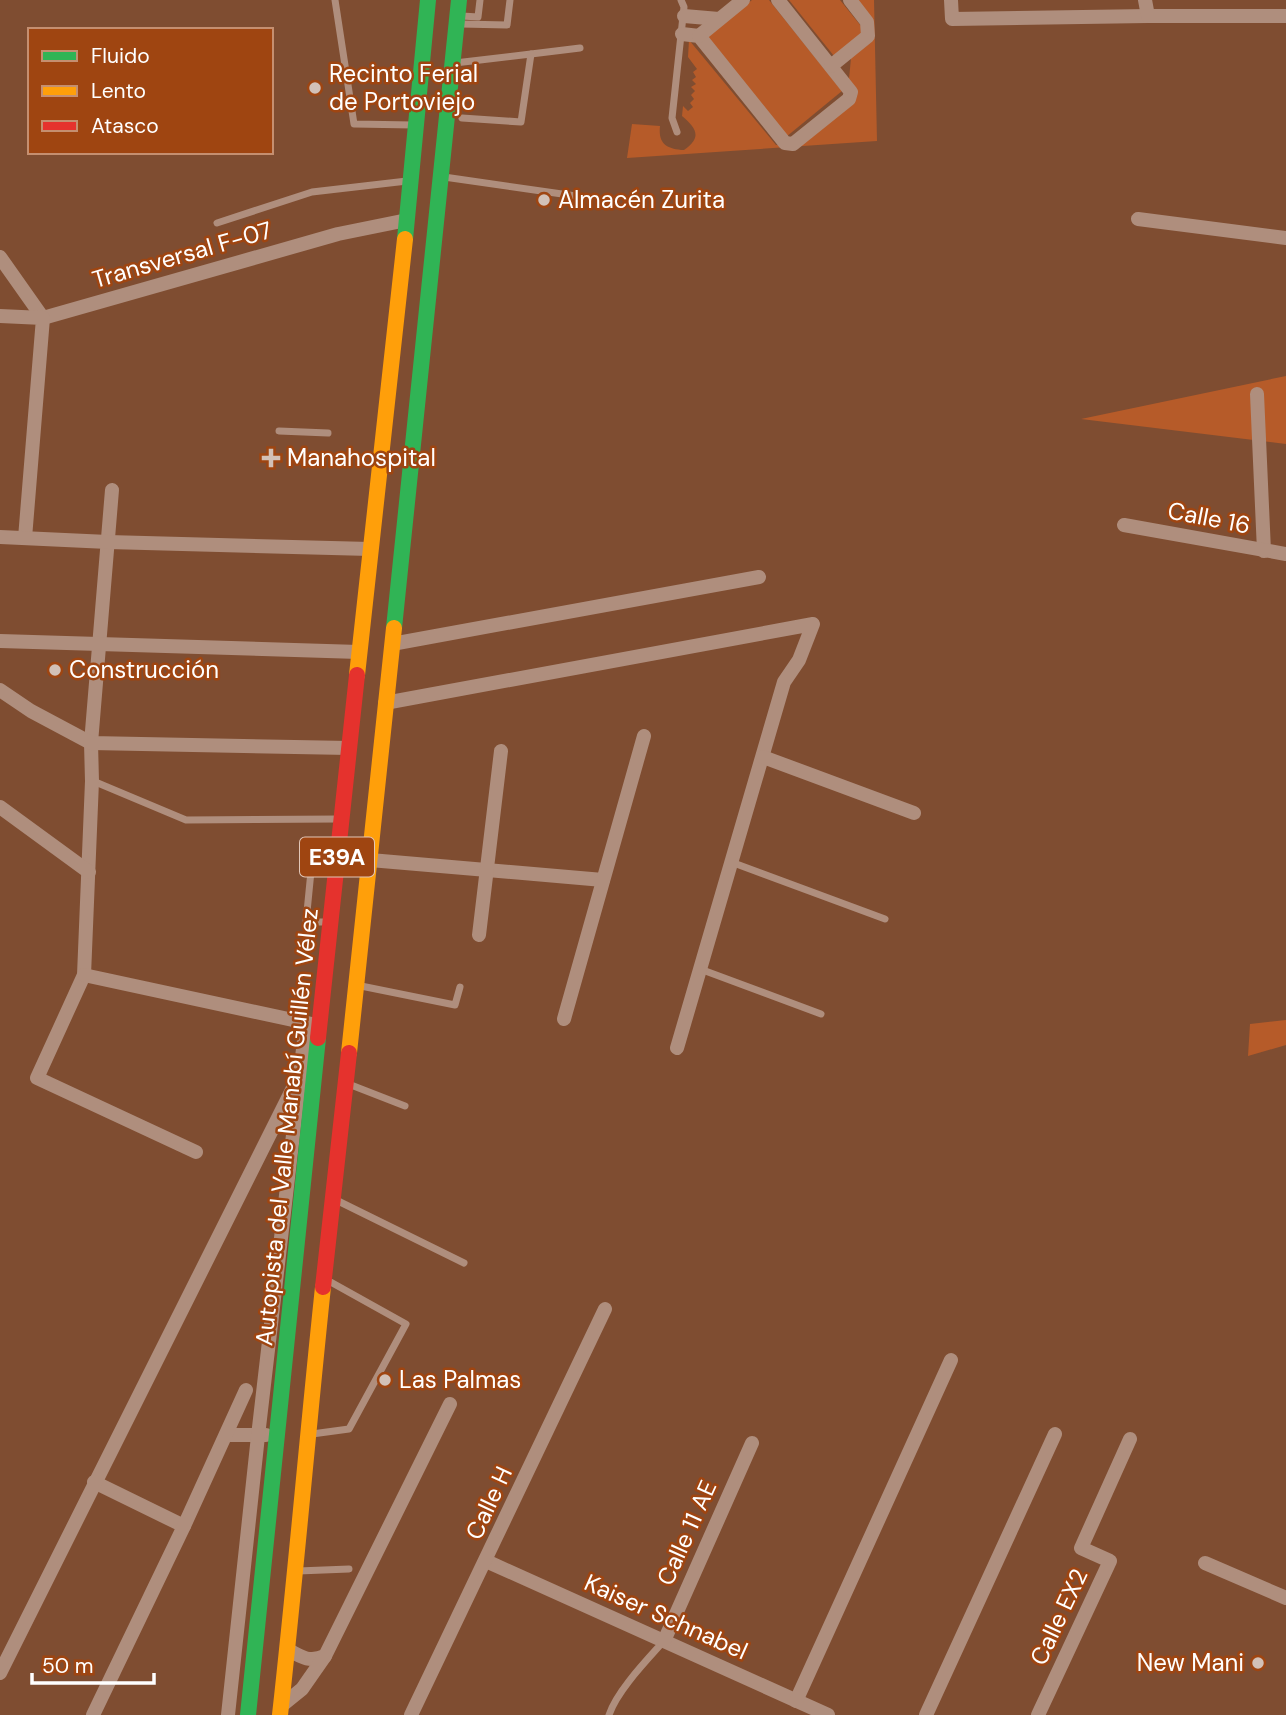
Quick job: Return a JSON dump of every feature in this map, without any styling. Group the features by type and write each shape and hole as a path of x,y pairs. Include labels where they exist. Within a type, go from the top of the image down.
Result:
{"main road":[{"name":"Autopista del Valle Manabí Guillén Vélez","path":"248,1715 278,1435 315,1031 331,922 407,220 428,0"},
{"name":"E39A","path":"280,1711 458,13"},
{"path":"366,586 397,588"}],"street":[{"path":"699,36 743,0"},
{"path":"682,34 699,36 785,143 793,144 849,99 851,92 778,0"},
{"path":"831,66 868,36 867,22 850,0"},
{"path":"951,0 952,19 1286,16"},
{"path":"1145,0 1149,16"},
{"path":"684,16 719,19"},
{"path":"1138,219 1286,239"},
{"name":"Transversal F-07","path":"0,316 43,318 338,234 407,220"},
{"path":"0,257 43,318 24,538"},
{"path":"1257,394 1264,551"},
{"path":"112,490 91,743 92,781 84,975 37,1078 196,1152"},
{"name":"Calle 16","path":"1124,525 1286,554"},
{"path":"0,537 370,549"},
{"path":"391,645 759,577"},
{"path":"385,703 813,624 799,660 784,682 677,1048"},
{"path":"0,642 359,652"},
{"path":"0,690 31,711 91,743 349,748"},
{"path":"565,1019 644,736"},
{"path":"479,935 500,751"},
{"path":"763,757 914,813"},
{"path":"2,811 89,872"},
{"path":"370,860 603,880"},
{"path":"84,975 315,1031"},
{"path":"0,1673 299,1074 315,1031"},
{"path":"229,1715 299,1074 315,1031"},
{"name":"Calle H","path":"411,1715 606,1309"},
{"path":"796,1701 951,1360"},
{"path":"93,1715 246,1390"},
{"path":"280,1711 302,1689 325,1656 450,1404"},
{"path":"926,1715 1055,1434"},
{"path":"226,1435 278,1435"},
{"name":"Calle EX2","path":"1038,1715 1110,1561 1081,1548 1130,1439"},
{"name":"Calle 11 AE","path":"664,1641 752,1443"},
{"path":"94,1482 184,1526"},
{"name":"Kaiser Schnabel","path":"486,1561 828,1715"},
{"path":"1205,1563 1286,1598"},
{"path":"287,1649 305,1659 325,1656"}],"lane":[{"path":"335,0 354,124 416,125"},
{"path":"458,13 478,17 480,0"},
{"path":"458,13 508,25 510,0"},
{"path":"677,132 672,118 684,16 681,0"},
{"path":"452,63 580,48"},
{"path":"462,118 521,122 531,54"},
{"path":"440,177 576,196"},
{"path":"218,223 312,192 410,181"},
{"path":"279,431 328,433"},
{"path":"92,781 186,820 341,820"},
{"path":"331,922 306,922 313,851 338,853"},
{"path":"731,862 885,919"},
{"path":"700,969 821,1014"},
{"path":"356,985 455,1005 460,987"},
{"path":"346,1083 405,1106"},
{"path":"333,1199 464,1263"},
{"path":"307,1434 349,1429 406,1324 324,1278"},
{"path":"296,1571 349,1569"},
{"path":"609,1715 627,1685 664,1641"}],"shaded area":[{"path":"752,0 769,0 842,91 786,137 706,37"},
{"path":"789,0 840,0 865,31 834,56"},
{"path":"854,0 874,0 877,141 627,158 632,124 660,126 662,141 673,148 684,150 693,141 694,129 682,116 683,106 688,111 693,107 690,103 694,99 691,95 695,91 691,87 696,84 692,80 696,77 693,72 697,69 688,57 689,40 776,145 804,143 854,103 856,89 849,79 851,58 871,42"},
{"path":"1286,376 1286,444 1081,419"},
{"path":"1286,1020 1286,1045 1248,1056 1250,1024"}],"traffic: fast":[{"path":"405,239 428,0"},
{"path":"394,628 459,0"},
{"path":"248,1715 318,1038"}],"traffic: slow":[{"path":"357,675 405,239"},
{"path":"349,1053 394,628"},
{"path":"280,1715 323,1287"}],"traffic: jam":[{"path":"318,1038 357,675"},
{"path":"323,1287 349,1053"}],"place":[{"name":"Recinto Ferial de Portoviejo","path":"315,88"},
{"name":"Almacén Zurita","path":"544,200"},
{"name":"Manahospital","path":"271,458"},
{"name":"Construcción","path":"55,670"},
{"name":"Las Palmas","path":"385,1380"},
{"name":"New Mani","path":"1258,1663"}]}
